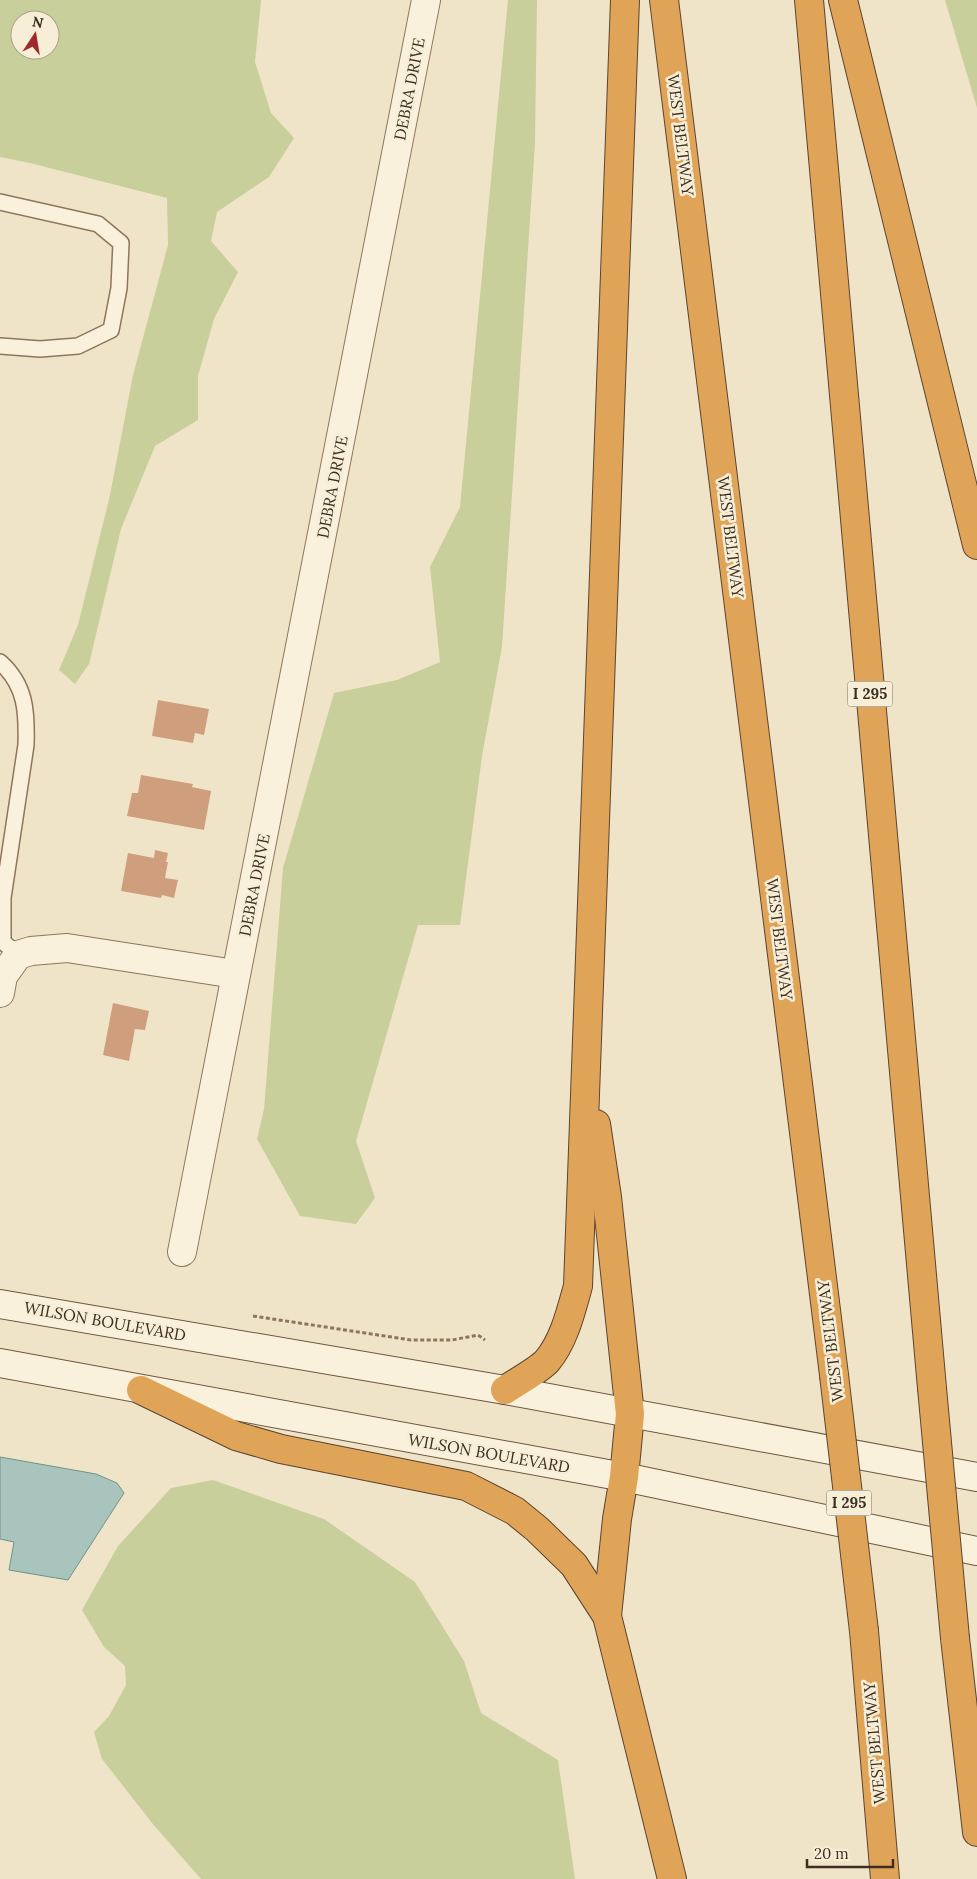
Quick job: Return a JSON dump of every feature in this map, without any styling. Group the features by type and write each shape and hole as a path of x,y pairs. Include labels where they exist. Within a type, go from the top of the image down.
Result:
{"highway":[{"path":"505,1390 546,1362 559,1341 569,1318 578,1286 625,0"},
{"name":"WEST BELTWAY","path":"664,0 834,1375 864,1631 885,1879"},
{"name":"I 295","path":"809,0 932,1388 955,1638 977,1832"},
{"path":"843,0 977,545"},
{"path":"587,1061 607,1197 630,1414 624,1477 617,1519 608,1616 672,1879"},
{"path":"141,1390 236,1436 281,1449 466,1486 514,1511 537,1529 574,1566 608,1616"}],"main road":[{"name":"DEBRA DRIVE","path":"182,1252 426,0"},
{"path":"0,993 7,946 31,951 67,948 236,974"},
{"name":"WILSON BOULEVARD","path":"0,1304 505,1390 977,1477"},
{"name":"WILSON BOULEVARD","path":"0,1364 624,1477 977,1551"}],"lane":[{"path":"0,202 98,224 121,243 119,288 111,330 78,346 40,349 1,347"},
{"path":"0,662 15,680 25,704 26,721 26,744 3,898 7,946"}],"green space":[{"path":"0,0 261,0 255,62 271,113 294,138 269,177 217,212 211,241 238,272 214,319 198,376 198,420 155,446 121,529 89,664 75,684 59,670 78,625 110,495 133,375 168,245 167,198 0,157"},
{"path":"508,0 537,0 535,143 502,647 482,756 460,925 418,925 356,1141 375,1198 356,1224 300,1216 257,1139 264,1109 283,868 334,693 397,680 440,662 430,567 460,507"},
{"path":"945,0 977,0 977,108"},
{"path":"213,1480 324,1519 415,1582 464,1661 481,1713 558,1760 575,1879 201,1879 152,1823 102,1759 94,1732 109,1716 126,1685 125,1666 104,1647 82,1610 118,1546 171,1488"}],"water":[{"path":"0,1457 96,1474 117,1483 124,1493 68,1580 9,1570 14,1542 0,1539"}],"building":[{"path":"158,700 209,709 204,735 195,733 193,743 152,736"},
{"path":"141,775 193,784 192,787 211,791 204,830 127,816 132,793 138,793"},
{"path":"155,850 168,853 165,878 178,880 174,898 162,895 161,898 121,891 128,853 154,858"},
{"path":"113,1003 149,1011 145,1030 135,1029 129,1061 103,1055"}]}
